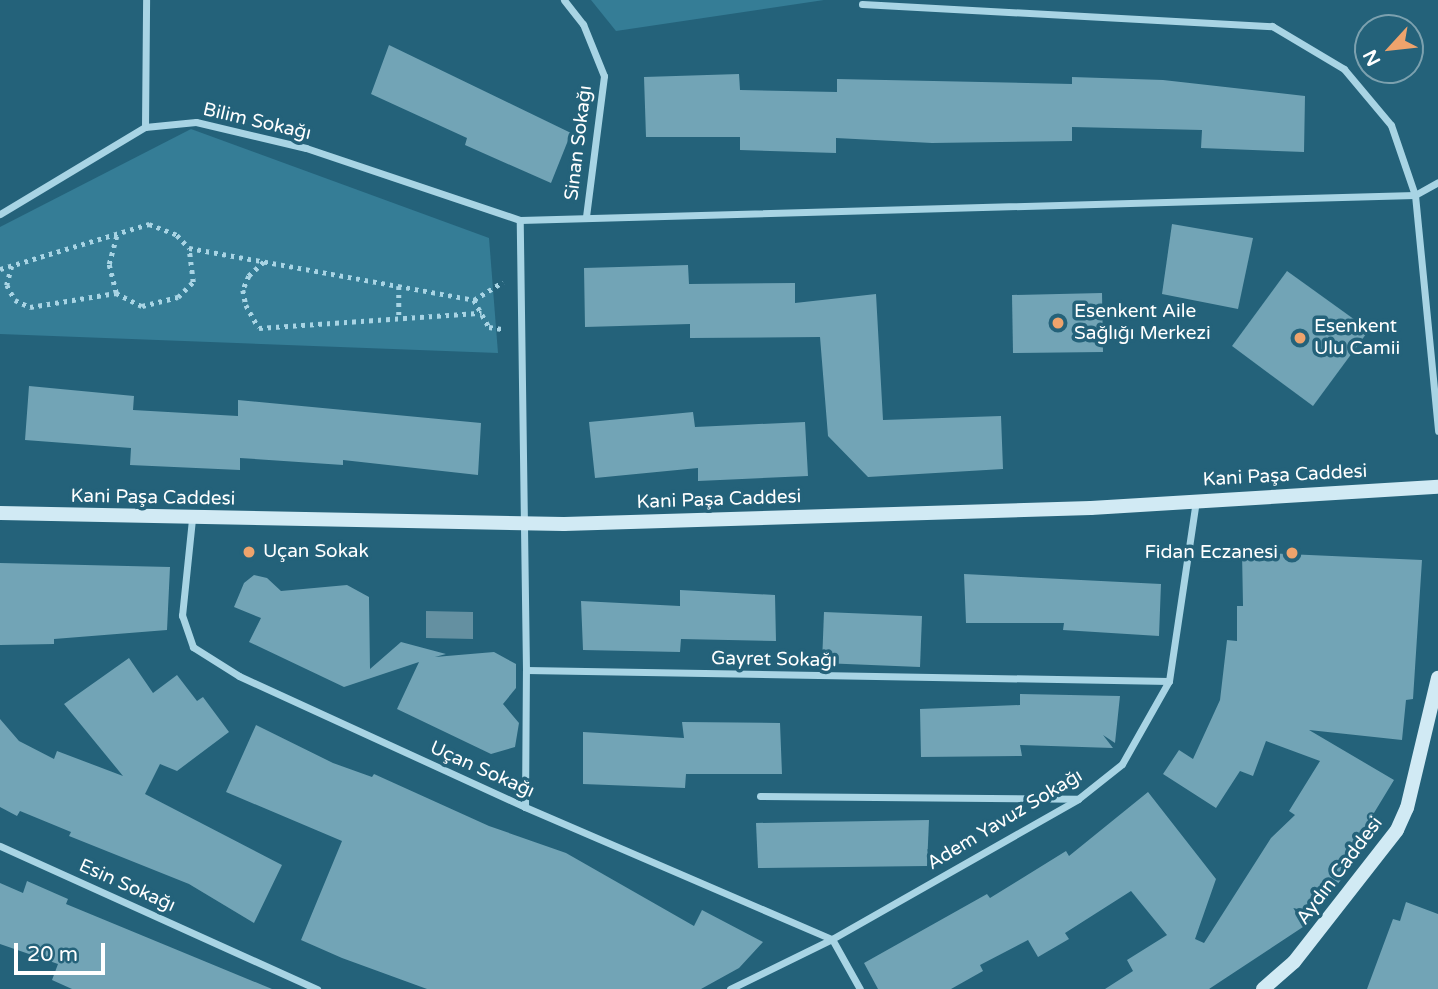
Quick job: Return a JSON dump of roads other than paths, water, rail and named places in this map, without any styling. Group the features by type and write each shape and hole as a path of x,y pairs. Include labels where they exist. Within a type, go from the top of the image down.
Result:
{"street":[{"path":"145,127 146,0"},
{"name":"Sinan Sokağı","path":"564,0 583,24 604,76 586,215"},
{"path":"862,4 1272,26 1344,69 1391,125 1415,194 1438,431"},
{"name":"Bilim Sokağı","path":"0,214 145,127 196,122 306,148 520,220"},
{"path":"525,807 526,670 519,329 520,220 586,215 1415,194 1438,182"},
{"name":"Kani Paşa Caddesi","path":"0,513 192,519 523,523 1091,508 1438,487"},
{"name":"Adem Yavuz Sokağı","path":"730,989 832,939 1078,799 1122,764 1169,681 1196,500"},
{"name":"Uçan Sokağı","path":"192,519 182,615 193,647 239,676 525,807 832,939"},
{"name":"Gayret Sokağı","path":"526,670 1169,681"},
{"name":"Aydın Caddesi","path":"1263,989 1294,962 1397,830 1407,808 1438,678"},
{"path":"760,796 1078,799"},
{"name":"Esin Sokağı","path":"0,846 317,989"},
{"path":"832,939 860,989"}],"place":[{"name":"Esenkent Aile Sağlığı Merkezi","path":"1058,323"},
{"name":"Esenkent Ulu Camii","path":"1300,338"},
{"name":"Uçan Sokak","path":"249,552"},
{"name":"Fidan Eczanesi","path":"1292,553"}]}
